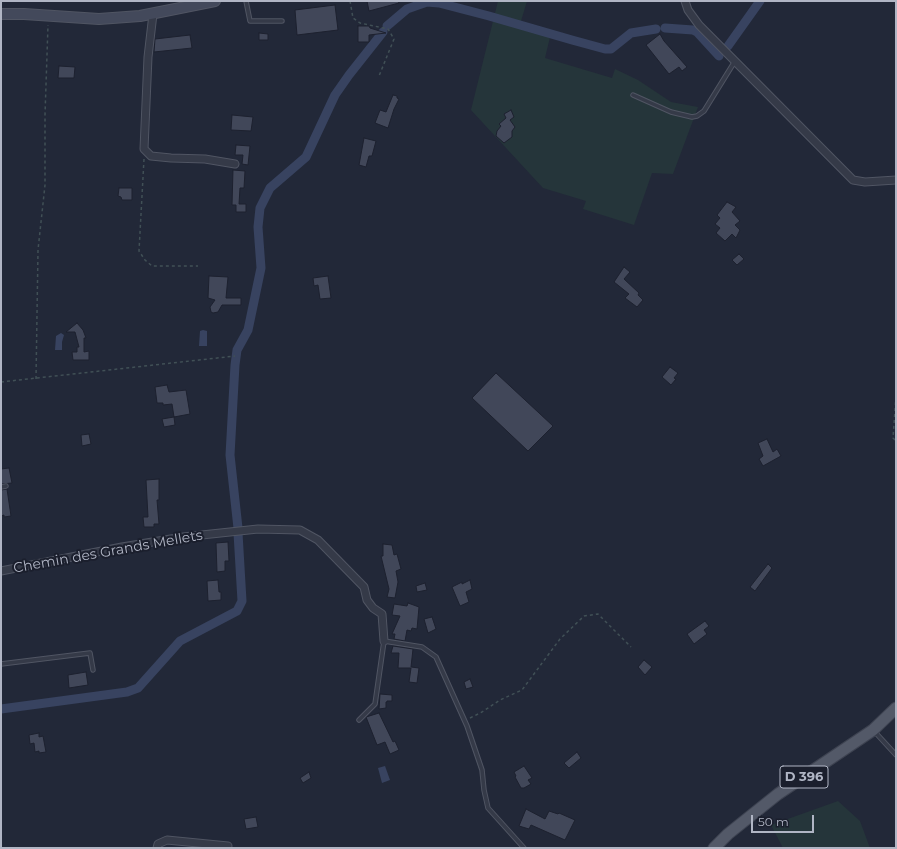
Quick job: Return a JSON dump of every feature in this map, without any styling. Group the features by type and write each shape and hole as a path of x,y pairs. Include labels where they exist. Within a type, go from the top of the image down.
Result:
{"main road":[{"path":"1,14 48,15 99,19 153,14 188,4 215,1"},
{"name":"D 396","path":"714,848 728,834 778,794 873,730 896,708"}],"street":[{"path":"685,1 688,10 699,25 853,180 866,182 896,180"},
{"path":"153,14 148,57 144,149 151,156 205,159 235,164"},
{"name":"Chemin des Grands Mellets","path":"1,571 122,546 183,537 258,530 300,530 318,540 364,587 367,600 373,608 382,614 384,641"},
{"path":"157,848 158,844 167,840 228,846"}],"lane":[{"path":"246,1 250,21 282,21"},
{"path":"633,95 671,112 692,117 697,116 704,111 735,61"},
{"path":"1,487 6,486"},
{"path":"359,720 374,704 384,641 422,646 436,657 465,720 482,770 488,808 524,848"},
{"path":"1,664 90,653 93,670"},
{"path":"873,730 896,756"}],"path":[{"path":"350,1 353,18 360,24 388,29 394,39 379,76"},
{"path":"36,378 38,250 45,185 45,107 48,15"},
{"path":"144,149 139,251 145,260 152,266 198,266"},
{"path":"1,382 235,356"},
{"path":"896,396 893,438 896,441"},
{"path":"465,720 482,712 500,700 522,690 560,639 584,616 598,614 631,647"}],"shaded area":[{"path":"498,1 527,1 521,21 551,33 545,58 612,78 615,69 638,80 671,102 698,107 673,174 652,173 634,225 583,209 586,201 543,188 471,110"},
{"path":"838,801 860,821 870,848 783,848 771,825"}],"water":[{"path":"200,331 207,331 207,346 199,346"},
{"path":"61,333 64,335 62,350 55,350 56,336"},
{"path":"385,766 390,780 382,783 378,768"}],"building":[{"path":"367,1 398,1 399,3 369,11"},
{"path":"335,5 338,30 297,35 295,10"},
{"path":"358,26 369,26 370,28 386,33 369,35 369,42 358,42"},
{"path":"259,33 268,34 268,40 259,40"},
{"path":"660,34 664,41 687,67 682,71 679,67 669,74 646,45"},
{"path":"190,35 192,48 154,52 155,39"},
{"path":"59,66 75,67 74,78 58,78"},
{"path":"393,95 397,96 399,99 388,128 375,123 380,110 386,112"},
{"path":"511,110 514,117 510,120 515,127 512,131 512,137 504,143 496,136 497,131 501,126 499,124 506,118 504,114"},
{"path":"232,115 253,117 251,131 231,130"},
{"path":"364,138 376,141 372,156 369,156 366,167 359,165"},
{"path":"236,145 250,146 248,165 242,164 243,155 235,155"},
{"path":"233,170 245,171 244,188 240,188 239,204 246,204 246,212 236,212 236,205 232,205"},
{"path":"119,188 132,188 132,200 122,200 121,197 118,196"},
{"path":"727,202 736,207 732,212 740,221 735,225 740,230 736,238 732,234 725,241 716,233 720,228 715,224 720,218 717,215"},
{"path":"739,254 744,259 737,265 732,260"},
{"path":"624,267 630,272 624,279 639,293 638,295 643,300 637,307 625,298 629,294 614,282"},
{"path":"209,276 228,277 226,298 241,298 241,305 222,305 218,312 211,312 210,307 215,300 208,298"},
{"path":"328,276 331,298 320,299 318,285 314,286 313,278"},
{"path":"77,323 83,330 86,338 84,338 84,352 89,351 89,360 73,360 72,352 77,352 77,347 79,347 75,332 66,332"},
{"path":"670,367 678,373 674,378 676,379 671,385 662,377"},
{"path":"496,373 553,426 528,451 472,398"},
{"path":"167,385 169,392 186,390 190,414 174,417 172,404 163,405 163,403 157,403 155,387"},
{"path":"174,417 175,425 164,427 162,419"},
{"path":"89,434 91,444 82,446 81,435"},
{"path":"767,439 773,452 777,449 781,456 763,466 759,459 763,456 758,443"},
{"path":"9,468 12,483 1,484 1,469"},
{"path":"159,479 159,500 157,500 159,524 154,524 154,527 144,527 143,517 148,517 146,480"},
{"path":"7,489 11,516 4,517 4,515 1,516 1,490"},
{"path":"228,542 229,561 225,561 225,571 217,572 216,543"},
{"path":"383,544 392,545 394,555 397,554 401,569 396,571 398,582 395,598 387,597 389,589 381,556 383,556"},
{"path":"768,564 772,568 755,591 750,587"},
{"path":"218,580 221,600 208,601 207,581"},
{"path":"470,580 472,589 466,592 469,602 460,606 452,587"},
{"path":"425,583 427,590 417,592 416,586"},
{"path":"408,603 419,607 417,629 412,628 411,631 407,630 405,641 394,639 395,634 392,634 400,616 392,615 394,604 407,606"},
{"path":"432,617 436,629 428,633 424,619"},
{"path":"705,621 709,626 704,630 707,634 694,644 687,634"},
{"path":"393,646 413,649 411,667 419,668 417,683 409,682 411,668 398,668 399,653 391,653"},
{"path":"644,660 652,667 645,675 638,667"},
{"path":"86,672 88,685 69,688 68,675"},
{"path":"470,679 473,687 466,689 464,682"},
{"path":"380,694 392,695 392,701 386,702 386,708 379,709"},
{"path":"379,713 393,742 395,741 399,750 390,754 385,742 377,745 366,717"},
{"path":"39,733 39,737 43,736 46,752 35,752 34,743 30,744 29,735"},
{"path":"577,752 581,758 569,768 564,763"},
{"path":"524,766 532,778 528,780 531,784 521,788 514,772"},
{"path":"309,772 311,778 303,783 300,778"},
{"path":"526,809 545,819 549,811 559,813 575,820 565,840 531,825 529,829 519,826"},
{"path":"256,817 258,827 246,829 244,819"}],"waterway":[{"path":"728,46 760,1"},
{"path":"387,26 407,9 427,2 439,3 489,16 605,49 611,49 631,33 656,29"},
{"path":"665,28 693,30 697,32 719,56"},
{"path":"238,528 230,455 235,365 237,350 248,330 261,268 258,227 260,208 270,188 306,157 335,95 383,32"},
{"path":"1,709 127,692 138,688 180,641 237,611 242,601 238,533"}]}
